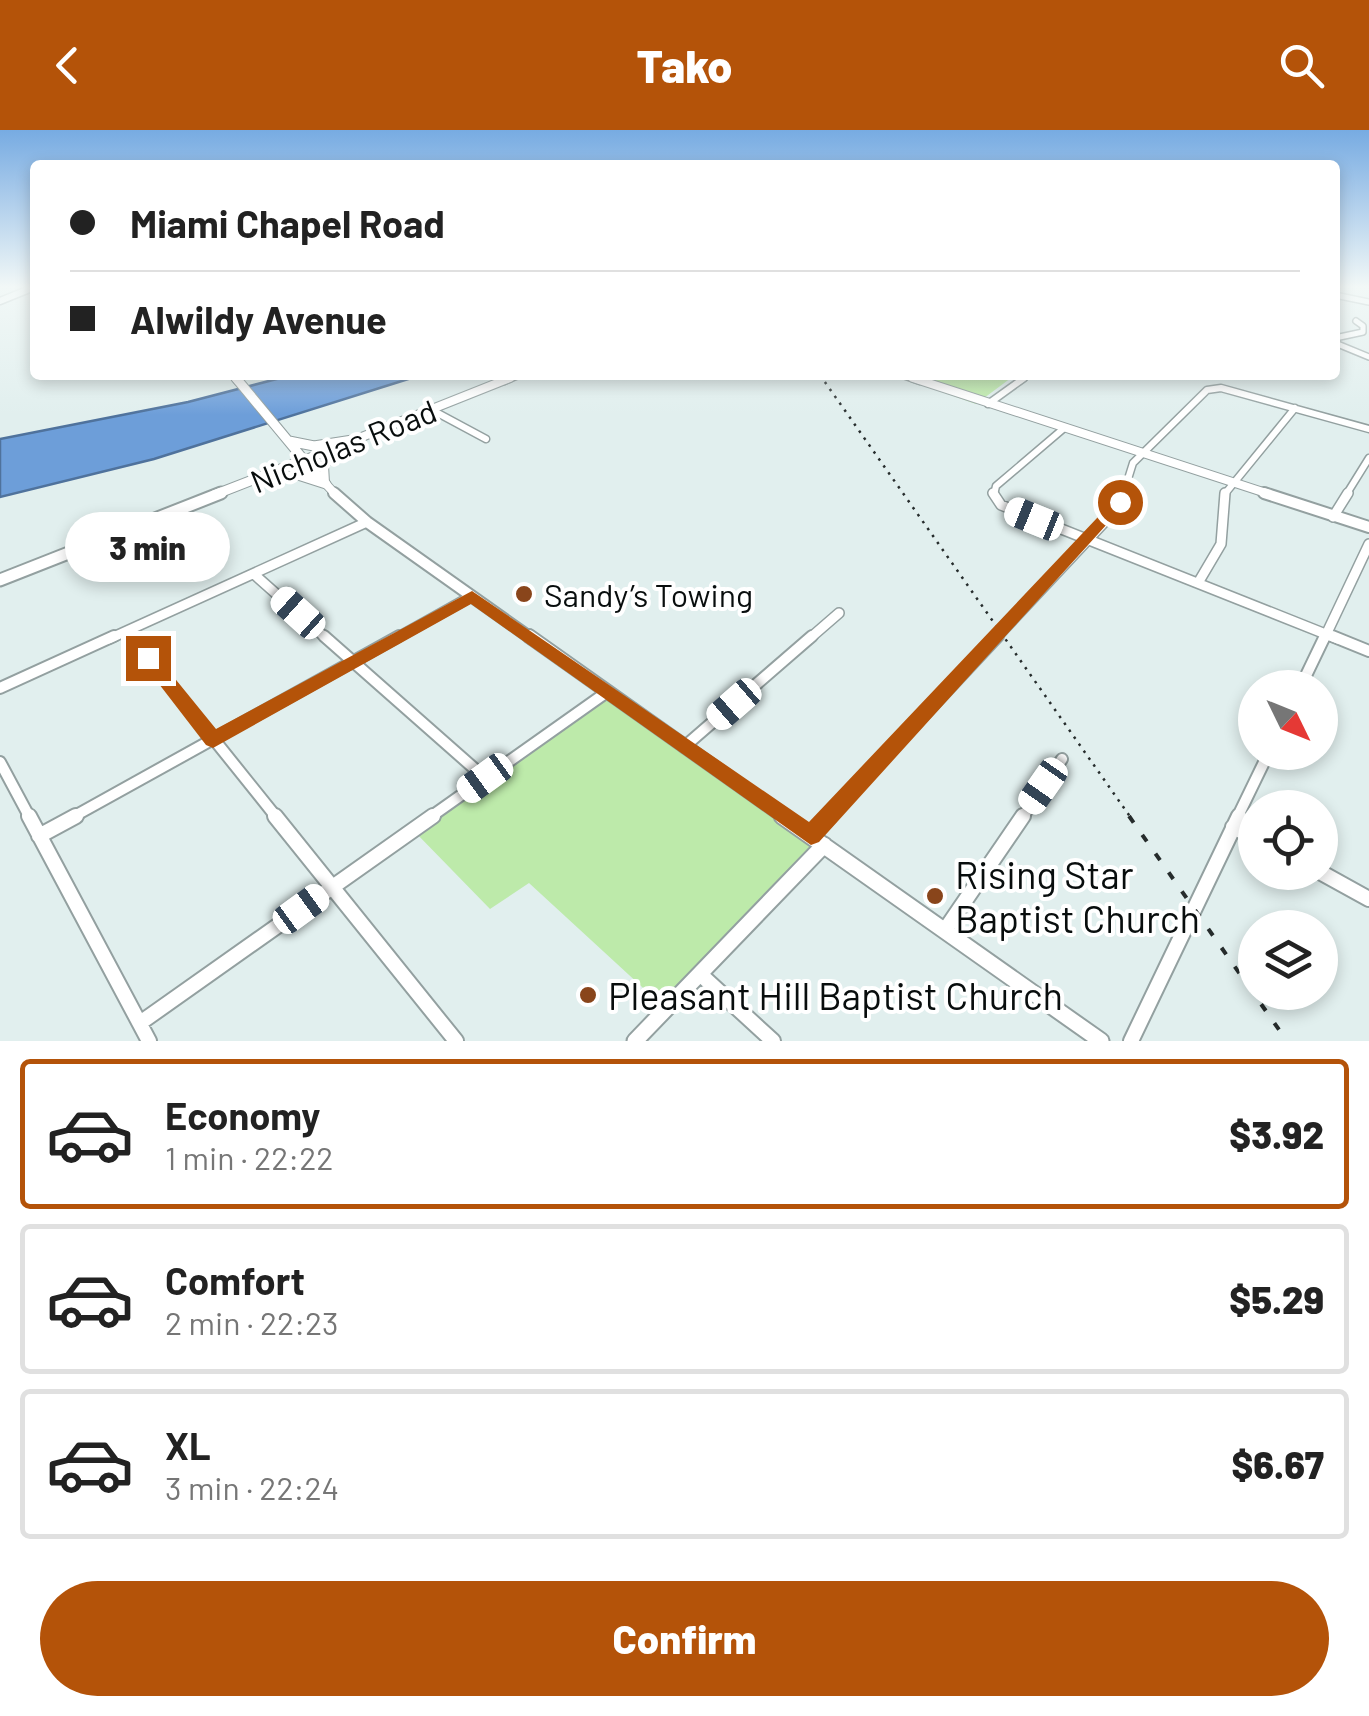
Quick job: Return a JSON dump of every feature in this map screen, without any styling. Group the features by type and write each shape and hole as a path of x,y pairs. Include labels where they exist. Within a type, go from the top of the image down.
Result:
{"main road":[{"path":"236,380 286,440 299,447 359,439"},
{"path":"299,447 304,460"},
{"name":"Nicholas Road","path":"0,580 304,460"},
{"path":"239,486 298,476 326,484"}],"street":[{"path":"1340,339 1363,331"},
{"path":"1340,342 1369,357"},
{"path":"918,380 1369,527"},
{"path":"988,404 1021,380"},
{"name":"Nicholas Road","path":"304,460 503,381"},
{"path":"635,1041 700,974 1120,502 1130,466 1140,454 1208,390 1215,387 1369,429"},
{"path":"1198,583 1219,551 1221,504 1230,484 1294,408"},
{"path":"432,410 486,440"},
{"path":"1063,429 996,486 994,496 1008,508 1369,651"},
{"path":"326,484 326,461 359,439"},
{"path":"1333,516 1369,458"},
{"path":"304,460 366,522 1101,1041"},
{"path":"0,688 366,522"},
{"path":"1308,670 1369,544"},
{"path":"255,574 485,778"},
{"path":"39,836 472,596"},
{"path":"684,747 838,613"},
{"path":"127,631 456,1041"},
{"path":"140,1023 607,692"},
{"path":"945,930 1062,760"},
{"path":"0,762 150,1041"},
{"path":"1132,1041 1260,770"},
{"path":"1234,826 1238,828"},
{"path":"1338,882 1369,898"},
{"path":"700,974 773,1041"}],"green space":[{"path":"907,380 1008,380 976,404"},
{"path":"607,692 824,845 666,1009 529,883 490,909 413,830"}],"water":[{"path":"273,380 405,380 154,459 0,497 0,439 188,402"}],"railway":[{"path":"824,380 1131,818"},
{"path":"1129,816 1287,1041"}],"place":[{"name":"Sandy’s Towing","path":"524,594"},
{"name":"Rising Star Baptist Church","path":"935,896"},
{"name":"Pleasant Hill Baptist Church","path":"588,995"}],"route":[{"path":"148,658 213,740 472,596 811,836 1120,502"}]}
